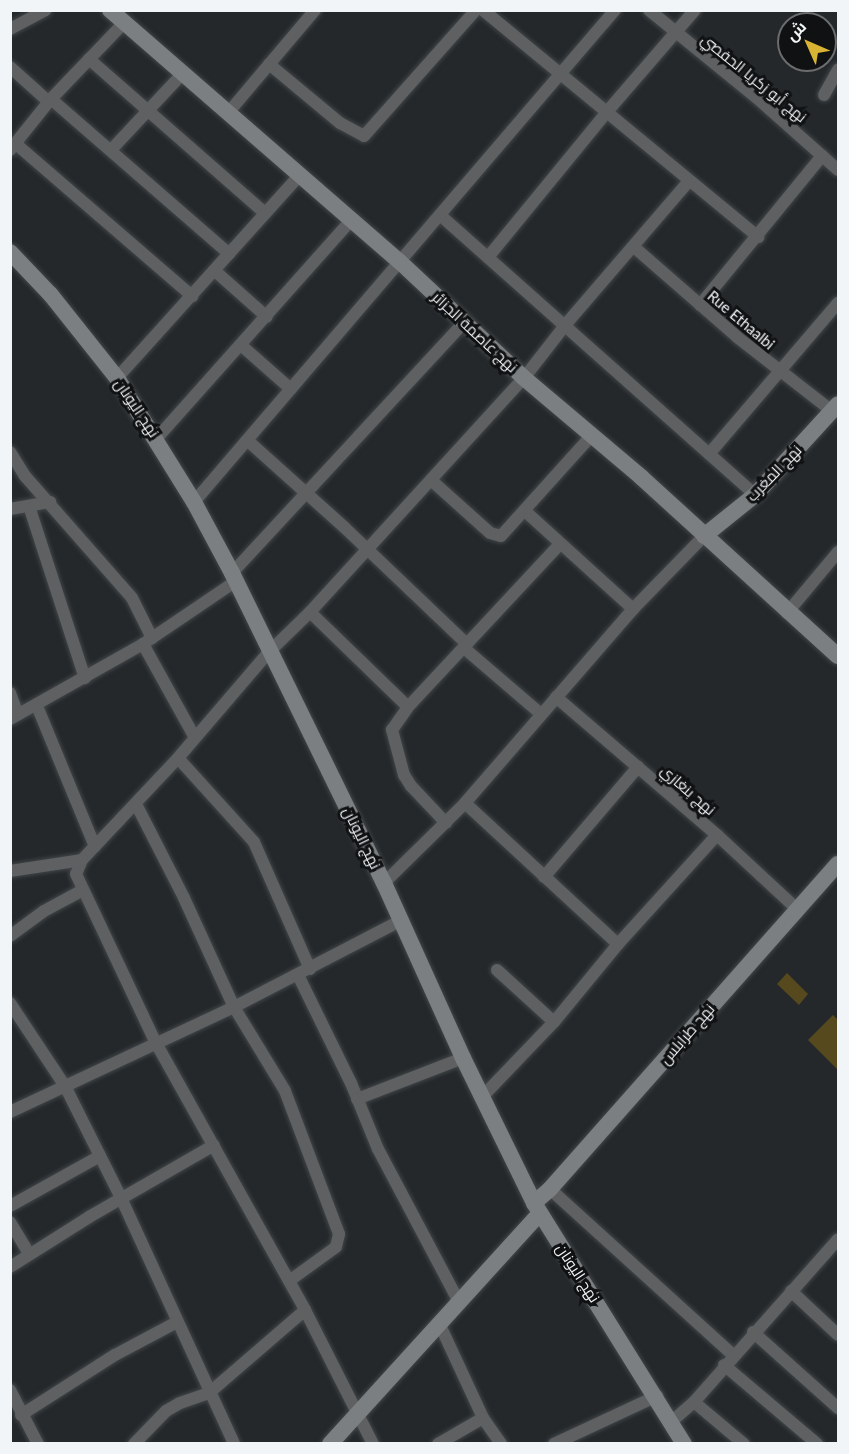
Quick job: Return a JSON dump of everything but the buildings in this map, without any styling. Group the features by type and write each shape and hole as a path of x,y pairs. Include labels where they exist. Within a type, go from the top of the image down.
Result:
{"street":[{"path":"10,28 45,10"},
{"name":"نهج عاصمة الجزائر","path":"110,10 399,261 524,378 592,435 838,656"},
{"path":"228,113 315,10"},
{"path":"269,64 340,123 364,136 476,10"},
{"path":"483,10 758,237"},
{"path":"194,501 615,10"},
{"name":"نهج أبو زكريا الحفصي","path":"649,10 675,34 757,98 838,170"},
{"path":"489,256 606,113 695,10"},
{"path":"124,23 50,101 14,147 192,296"},
{"path":"89,59 265,213"},
{"path":"10,67 111,150 229,255"},
{"path":"824,95 838,70"},
{"path":"111,150 182,74"},
{"path":"700,305 822,156"},
{"path":"117,378 300,175"},
{"path":"372,1443 305,1310 156,1043 76,874 82,860 178,758 194,736 269,652 368,550 524,378 566,324 689,181"},
{"path":"440,215 566,324 755,495"},
{"path":"157,438 242,346 351,220"},
{"name":"Rue Ethaalbi","path":"634,247 780,372 835,407"},
{"name":"نهج اليونان","path":"10,252 51,295 117,378 157,438 194,501 234,577 384,884 482,1097 537,1208 657,1396 684,1443"},
{"path":"215,271 267,317"},
{"path":"709,454 838,303"},
{"path":"10,693 14,717 148,641 234,577 465,321"},
{"path":"242,346 291,389"},
{"name":"نهج المغرب","path":"704,536 755,495 835,407"},
{"path":"431,480 496,536 504,535 592,435"},
{"path":"247,440 368,550 466,646 541,714"},
{"path":"10,452 25,476 132,598 148,641 194,736"},
{"path":"10,509 50,502"},
{"path":"29,506 86,678"},
{"path":"525,511 633,609"},
{"path":"384,884 465,803 633,609 704,536"},
{"path":"446,823 411,786 404,775 392,730 408,707 560,544"},
{"path":"788,613 838,552"},
{"path":"310,612 408,707"},
{"name":"نهج بنغازي","path":"556,697 717,835 797,909"},
{"path":"37,706 95,847"},
{"path":"178,758 254,842 310,969"},
{"path":"544,877 639,767"},
{"path":"465,803 618,944"},
{"path":"136,804 184,898 234,1007 285,1091 339,1234 336,1247 289,1281"},
{"path":"482,1097 554,1022 618,944 717,835"},
{"path":"10,871 82,860"},
{"name":"نهج طرابلس","path":"330,1443 459,1302 550,1189 838,864"},
{"path":"10,936 44,911 83,891"},
{"path":"10,1112 234,1007 400,921"},
{"path":"496,970 554,1022"},
{"path":"298,975 357,1099 378,1149 459,1302"},
{"path":"10,1003 65,1086 122,1200 234,1443"},
{"path":"357,1099 464,1058"},
{"path":"10,1267 89,1217 214,1145"},
{"path":"10,1206 100,1156"},
{"path":"550,1189 733,1355"},
{"path":"10,1222 30,1254"},
{"path":"671,1422 694,1402 753,1332 838,1239"},
{"path":"791,1291 838,1335"},
{"path":"134,1443 166,1412 180,1403 209,1393 305,1310"},
{"path":"21,1415 115,1355 177,1322"},
{"path":"439,1323 483,1419 501,1443"},
{"path":"753,1332 838,1408"},
{"path":"724,1365 817,1443"},
{"path":"10,1390 21,1415 38,1443"},
{"path":"554,1443 657,1396"},
{"path":"694,1402 744,1443"},
{"path":"438,1443 483,1419"}],"shaded area":[{"path":"787,973 808,994 799,1005 777,984"},
{"path":"833,1015 838,1020 838,1070 808,1040"}]}
